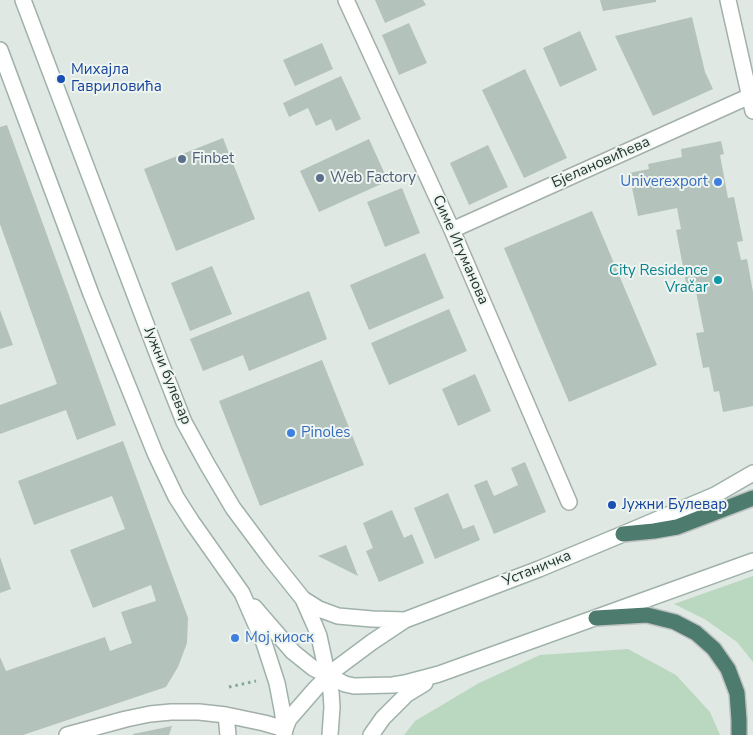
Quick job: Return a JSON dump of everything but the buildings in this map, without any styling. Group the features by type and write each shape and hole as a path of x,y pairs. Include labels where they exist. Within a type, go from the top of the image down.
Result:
{"highway":[{"path":"623,534 677,527 753,498"},
{"path":"596,618 647,615 675,622 696,633 714,649 728,670 737,693 739,735"}],"main road":[{"name":"Јужни булевар","path":"23,0 184,422 233,508 303,599 319,636 332,698 330,735"},
{"name":"Симе Игуманова","path":"346,0 452,230 569,502"},
{"path":"728,0 753,111"},
{"path":"0,50 77,258 155,453 176,497 242,593 293,652 314,668 345,684 354,686 406,683 439,674 753,561"},
{"name":"Бјелановићева","path":"452,230 750,96"},
{"name":"Устаничка","path":"289,733 290,719 303,702 333,671 405,620 539,569 623,534 715,495 753,473"},
{"path":"242,593 264,643 275,674 289,733"},
{"path":"303,599 319,609 338,616 405,620"},
{"path":"371,735 383,718 407,694 439,674"},
{"path":"67,735 126,719 171,712 226,714 264,723 289,733"},
{"path":"226,714 228,735"}],"path":[{"path":"229,687 259,680"}],"green space":[{"path":"753,576 753,662 737,642 706,620 674,604"},
{"path":"628,649 676,675 710,712 720,735 404,735 415,721 479,683 540,655"}],"place":[{"name":"Михајла Гавриловића","path":"61,79"},
{"name":"Finbet","path":"182,159"},
{"name":"Web Factory","path":"320,178"},
{"name":"Univerexport","path":"718,182"},
{"name":"City Residence Vračar","path":"718,280"},
{"name":"Pinoles","path":"291,433"},
{"name":"Јужни Булевар","path":"612,505"},
{"name":"Мој киоск","path":"235,638"}]}
